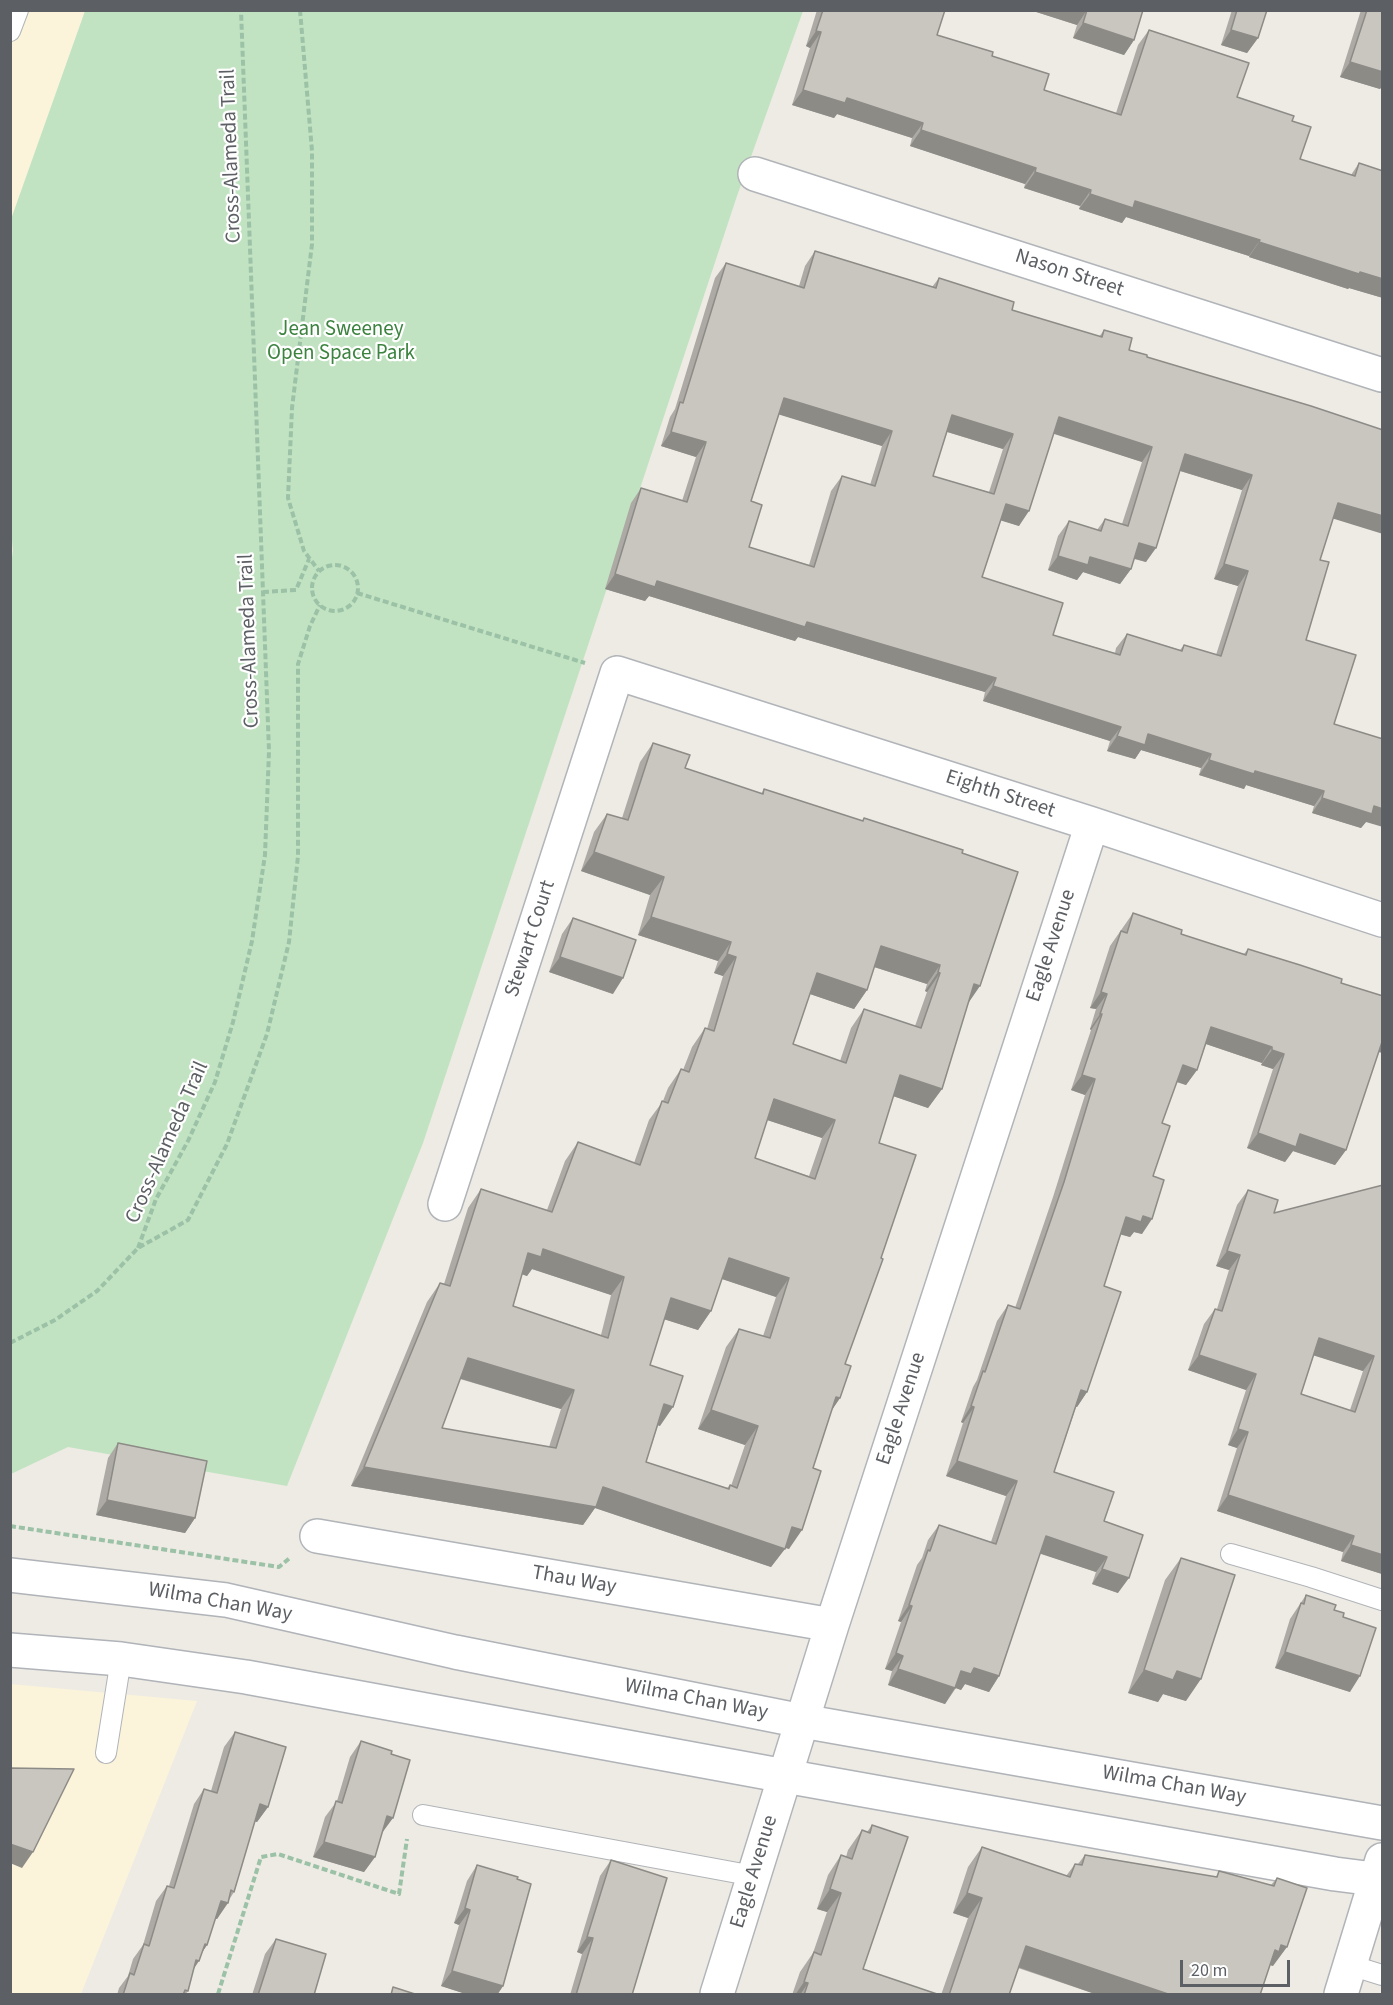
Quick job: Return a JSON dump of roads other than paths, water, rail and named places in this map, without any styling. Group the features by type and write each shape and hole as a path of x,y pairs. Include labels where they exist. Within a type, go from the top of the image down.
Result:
{"street":[{"name":"Nason Street","path":"755,174 1383,375"},
{"name":"Eighth Street","path":"617,673 1092,824 1383,920"},
{"name":"Stewart Court","path":"445,1204 617,673"},
{"name":"Eagle Avenue","path":"717,1995 832,1625 1092,824"},
{"name":"Thau Way","path":"317,1536 832,1625"},
{"name":"Wilma Chan Way","path":"10,1575 226,1600 455,1652 802,1721 1383,1823"},
{"path":"10,1650 122,1659 246,1677 785,1776 1380,1873 1346,1980"}],"lane":[{"path":"10,31 18,10"},
{"path":"1232,1554 1383,1600"},
{"path":"106,1753 122,1659"},
{"path":"423,1815 754,1876"},
{"path":"1346,1980 1383,1975"}],"park label":[{"name":"Jean Sweeney Open Space Park","path":"341,342"}]}
